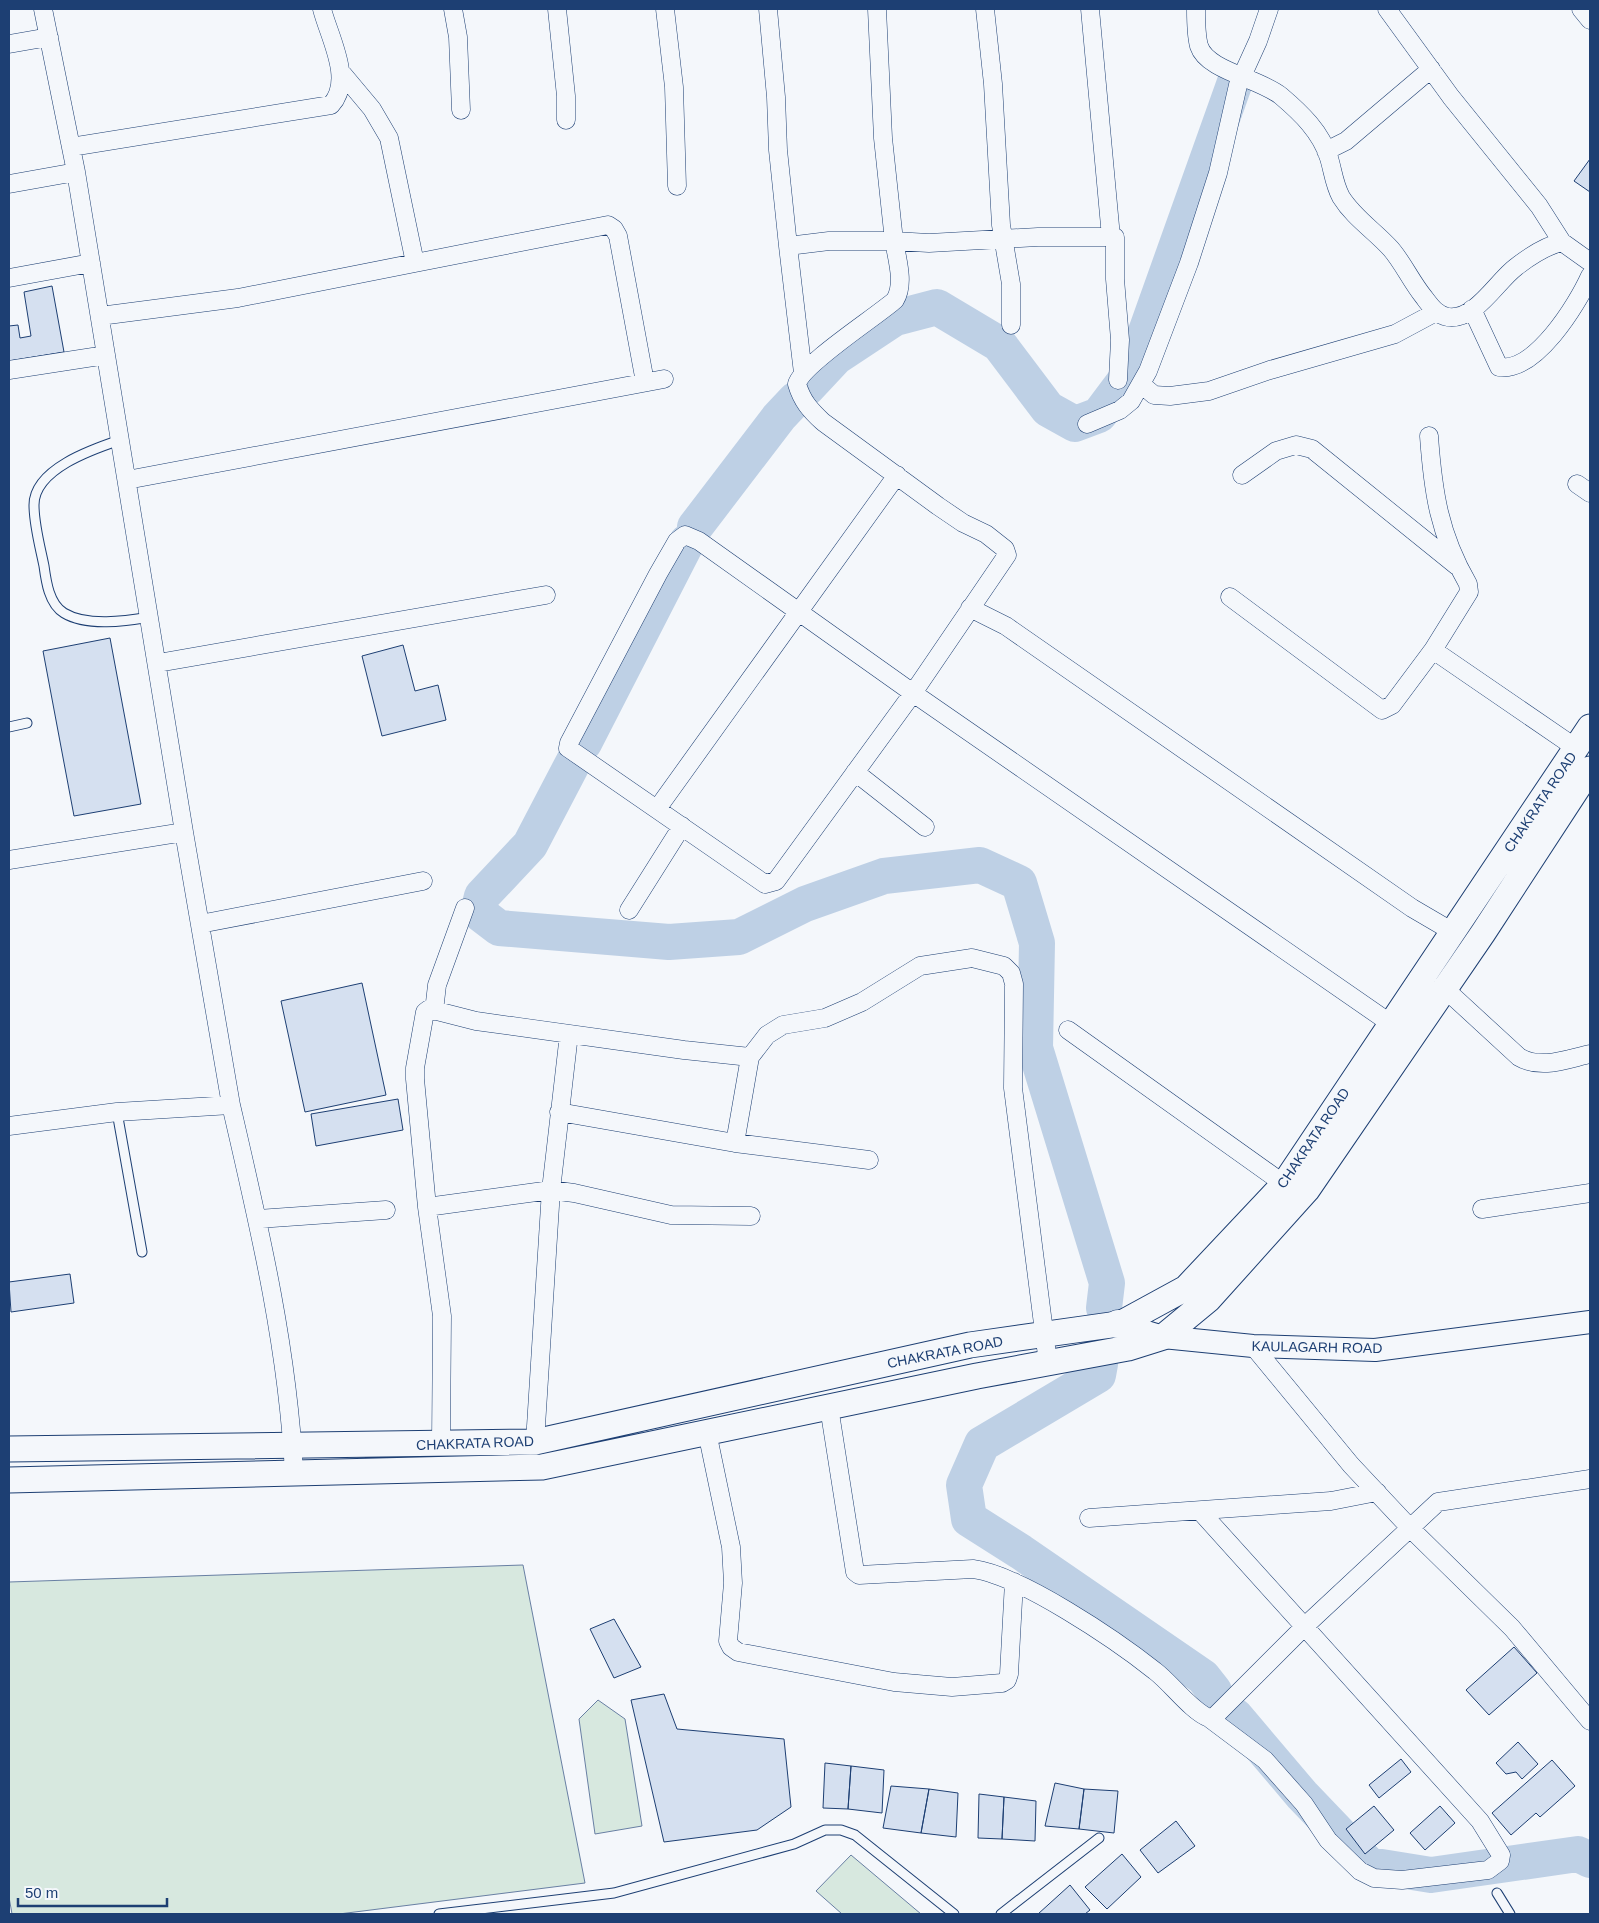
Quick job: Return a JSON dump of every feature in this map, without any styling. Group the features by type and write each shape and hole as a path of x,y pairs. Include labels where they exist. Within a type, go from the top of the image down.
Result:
{"main road":[{"name":"CHAKRATA ROAD","path":"9,1449 292,1447 536,1442 970,1345 1119,1324 1186,1288 1284,1184 1590,727"},
{"name":"CHAKRATA ROAD","path":"9,1480 542,1467 829,1407 1128,1348 1163,1337 1209,1299 1307,1190 1444,989 1590,769"}],"street":[{"path":"44,9 76,172 158,663 184,832 231,1105 258,1219 287,1389 294,1472"},
{"path":"71,147 331,105 339,95 340,72 322,9"},
{"path":"453,9 458,37 461,110"},
{"path":"557,9 566,96 566,120"},
{"path":"665,9 674,87 677,186"},
{"path":"768,9 776,97 778,150 803,373"},
{"path":"877,9 883,138 899,281 898,295 895,300 856,328 803,373 798,384 808,409 963,523 986,534 1007,552 1006,559 912,693 776,881 770,884 764,884 568,748 676,541 685,535 699,541 912,693 1411,1037"},
{"path":"986,9 993,84 1002,240 1011,284 1011,325"},
{"path":"1090,9 1112,237 1115,237 1115,279 1120,340 1118,380"},
{"path":"1196,9 1199,47 1206,59 1232,74 1242,75 1265,84 1306,118 1322,142 1336,186 1349,208 1392,251 1407,275 1436,312 1449,317 1464,315 1514,268 1547,246 1562,242"},
{"path":"1087,424 1120,410 1131,401 1142,385 1186,271 1218,173 1242,75 1258,41 1269,9"},
{"path":"1581,9 1590,20"},
{"path":"1392,11 1431,69 1469,120 1539,206 1562,242 1590,262"},
{"path":"9,44 49,37"},
{"path":"1326,151 1346,141 1431,69"},
{"path":"340,72 372,109 389,138 415,263"},
{"path":"9,184 76,172"},
{"path":"100,316 238,298 608,225 614,228 618,236 645,382"},
{"path":"788,246 828,241 928,243 946,240 1112,237"},
{"path":"9,278 91,263"},
{"path":"1472,309 1494,360 1499,367 1507,368 1531,357 1546,342 1563,322 1590,276"},
{"path":"1142,385 1154,395 1170,396 1209,391 1287,365 1395,334 1436,312"},
{"path":"9,370 106,355"},
{"path":"127,480 664,379"},
{"path":"1230,597 1382,710 1392,705 1433,650 1469,592 1468,584 1442,528 1433,486 1429,436"},
{"path":"1242,475 1276,451 1296,445 1312,449 1459,568"},
{"path":"657,809 897,474"},
{"path":"158,663 546,595"},
{"path":"970,608 999,622 1029,640 1091,683 1134,717 1194,755 1412,908 1453,932"},
{"path":"1433,650 1576,748"},
{"path":"855,772 925,827"},
{"path":"629,910 682,826"},
{"path":"9,860 184,832"},
{"path":"200,924 423,881"},
{"path":"434,1011 438,985 465,908"},
{"path":"735,1143 750,1057 767,1034 783,1025 825,1018 862,1002 920,966 972,958 1004,966 1012,973 1014,984 1013,1088 1048,1363"},
{"path":"1444,989 1519,1057 1528,1062 1543,1064 1590,1054"},
{"path":"441,1444 442,1316 427,1207 414,1068 425,1012 429,1009 476,1021 750,1057"},
{"path":"1068,1030 1284,1184"},
{"path":"536,1442 551,1190 569,1034"},
{"path":"9,1126 117,1112 231,1105"},
{"path":"559,1112 735,1143 869,1160"},
{"path":"427,1207 551,1190 574,1193 672,1215 751,1216"},
{"path":"1482,1209 1590,1193"},
{"path":"258,1219 386,1210"},
{"name":"KAULAGARH ROAD","path":"1119,1324 1163,1337 1254,1346 1375,1350 1590,1322"},
{"path":"1254,1346 1351,1465 1411,1529 1512,1628 1590,1721"},
{"path":"829,1407 855,1572 859,1576 972,1570 989,1571 1014,1582 1108,1637 1156,1671 1209,1718 1266,1760 1304,1804 1328,1840 1360,1871 1374,1878 1390,1880 1492,1867 1501,1855 1480,1821 1200,1511"},
{"path":"707,1432 731,1547 733,1584 728,1641 731,1647 738,1652 894,1682 952,1687 1002,1684 1007,1680 1009,1674 1014,1582"},
{"path":"1209,1718 1214,1716 1305,1626 1411,1529 1426,1511 1438,1502 1590,1479"},
{"path":"1089,1518 1331,1501 1377,1492"}],"lane":[{"path":"120,440 90,450 55,470 43,482 36,494 34,504 47,585 56,607 65,614 78,619 117,622 150,617"},
{"path":"9,727 27,723"},
{"path":"117,1112 142,1252"},
{"path":"439,1914 614,1893 794,1844 825,1830 841,1830 855,1835 954,1914"},
{"path":"1001,1914 1099,1838"},
{"path":"1497,1893 1510,1914"}],"shaded area":[{"path":"523,1565 585,1883 339,1914 12,1914 9,1897 9,1582"},
{"path":"598,1700 625,1719 642,1826 595,1834 579,1719"},
{"path":"851,1855 921,1914 842,1914 816,1891"}],"building":[{"path":"1590,159 1590,192 1574,181"},
{"path":"52,286 64,352 9,361 9,326 18,325 20,338 31,336 24,292"},
{"path":"110,638 141,804 74,816 43,651"},
{"path":"403,645 415,691 438,685 446,720 382,736 362,656"},
{"path":"362,983 386,1095 305,1112 281,1001"},
{"path":"398,1099 403,1130 316,1146 311,1114"},
{"path":"70,1274 74,1303 11,1312 9,1282"},
{"path":"614,1619 641,1667 614,1678 590,1629"},
{"path":"1514,1647 1537,1673 1489,1715 1466,1690"},
{"path":"664,1694 677,1729 784,1739 791,1807 757,1830 664,1842 631,1700"},
{"path":"1518,1742 1538,1764 1522,1779 1516,1772 1506,1774 1496,1763"},
{"path":"1401,1759 1411,1772 1379,1798 1369,1785"},
{"path":"1552,1760 1575,1786 1540,1817 1536,1813 1511,1835 1492,1813"},
{"path":"825,1763 851,1766 848,1809 823,1808"},
{"path":"851,1766 884,1770 882,1813 848,1809"},
{"path":"1055,1783 1084,1789 1079,1829 1045,1826"},
{"path":"891,1786 929,1789 921,1833 883,1828"},
{"path":"929,1789 958,1793 956,1837 921,1833"},
{"path":"1084,1789 1118,1791 1114,1833 1079,1829"},
{"path":"979,1794 1004,1797 1002,1839 978,1838"},
{"path":"1004,1797 1036,1801 1035,1841 1002,1839"},
{"path":"1374,1806 1394,1830 1365,1854 1346,1829"},
{"path":"1440,1806 1455,1823 1425,1850 1410,1833"},
{"path":"1176,1821 1195,1846 1158,1873 1140,1850"},
{"path":"1122,1854 1141,1877 1107,1909 1085,1887"},
{"path":"1070,1885 1090,1910 1085,1914 1038,1914"}],"waterway":[{"path":"807,388 836,357 895,318 937,307 999,344 1048,409 1075,424 1099,415 1132,371 1235,82"},
{"path":"695,527 779,417 795,400"},
{"path":"584,743 687,542"},
{"path":"575,759 530,845 482,896 478,912 499,928 669,942 739,937 805,904 884,876 980,865 1019,883 1037,943 1035,1048 1107,1283 1104,1308"},
{"path":"1100,1364 1098,1375 982,1444 964,1485 969,1519 1021,1552 1203,1677 1214,1691"},
{"path":"1235,1716 1302,1795 1369,1865 1431,1875 1578,1854 1590,1860"}]}
